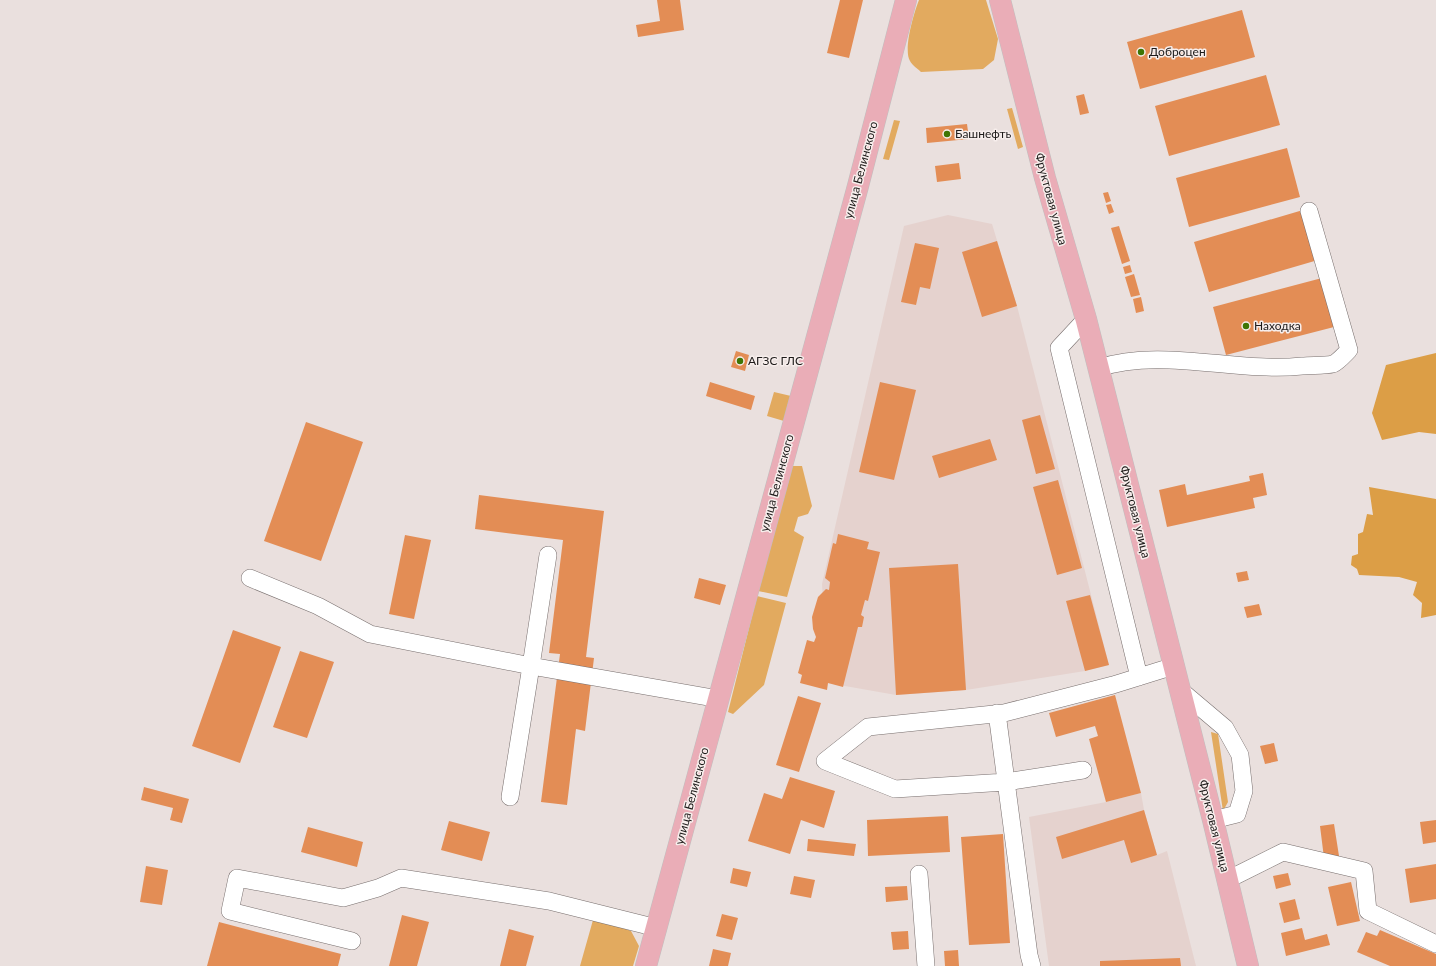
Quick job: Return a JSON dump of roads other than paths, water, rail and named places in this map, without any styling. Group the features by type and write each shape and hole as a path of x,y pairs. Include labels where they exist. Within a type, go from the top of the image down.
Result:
{"main road":[{"name":"улица Белинского","path":"646,966 906,0"},
{"name":"Фруктовая улица","path":"999,3 1016,59 1045,178 1086,319 1213,820 1248,966"}],"street":[{"path":"1098,368 1112,364 1164,360 1203,361 1279,369 1334,363 1349,350 1309,211"},
{"path":"1086,319 1059,348 1139,677"},
{"path":"510,796 548,555"},
{"path":"250,578 318,606 370,634 531,666 719,699"},
{"path":"1083,770 1006,782 895,788 825,761 868,727 997,713 1139,677 1174,666"},
{"path":"1180,690 1225,728 1240,756 1244,791 1237,814 1213,820"},
{"path":"997,713 1029,955 1032,966"},
{"path":"1227,880 1283,852 1364,871 1368,911 1436,944"},
{"path":"919,874 926,966"},
{"path":"352,941 230,911 237,878 343,898 378,888 401,878 549,900 657,928"}],"place":[{"name":"Доброцен","path":"1141,52"},
{"name":"Башнефть","path":"947,134"},
{"name":"Находка","path":"1246,326"},
{"name":"АГЗС ГЛС","path":"740,361"}]}
